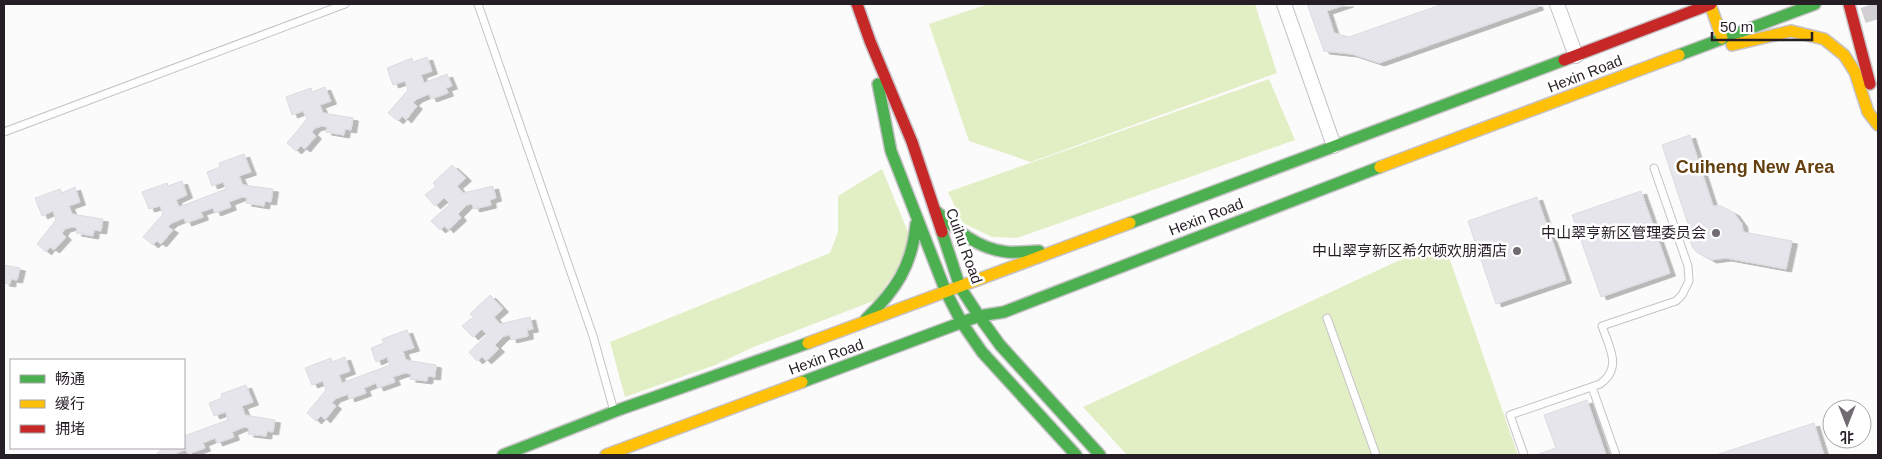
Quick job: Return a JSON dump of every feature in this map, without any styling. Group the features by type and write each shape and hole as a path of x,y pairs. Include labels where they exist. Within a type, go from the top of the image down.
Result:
{"street":[{"name":"Cuihu Road","path":"857,4 870,41 912,142 960,287 1000,345 1100,455"},
{"path":"1284,4 1334,146"},
{"path":"1557,4 1576,56"},
{"name":"Hexin Road","path":"503,455 614,412 860,325 1710,4"},
{"path":"1710,4 1722,38"},
{"name":"Hexin Road","path":"606,455 979,316 1004,312 1290,201 1815,4"},
{"path":"1849,4 1878,115"},
{"path":"1692,50 1740,45 1791,31 1824,39 1844,55 1855,72 1868,112 1878,125"},
{"name":"Cuihu Road","path":"870,41 892,151 946,292 962,323 982,352 1076,455"},
{"path":"934,209 964,235 989,247 1007,252 1059,249"},
{"path":"860,325 886,300 906,268 914,250 916,217"}],"lane":[{"path":"4,132 345,4"},
{"path":"478,4 593,336 614,412"},
{"path":"1524,455 1510,415 1592,387 1607,379 1613,365 1602,326 1676,300 1682,295 1689,281 1688,266 1654,168"},
{"path":"1328,318 1376,455"},
{"path":"1592,387 1616,455"}],"green space":[{"path":"988,4 1255,4 1277,73 1031,162 969,141 929,24"},
{"path":"1269,79 1295,140 1017,238 992,237 963,223 948,192"},
{"path":"882,169 908,232 907,255 876,300 756,346 715,365 625,397 610,342 830,253 838,232 838,196"},
{"path":"1443,240 1518,455 1127,455 1083,407"}],"building":[{"path":"1307,4 1348,4 1327,11 1334,33 1349,37 1443,4 1537,4 1538,7 1379,63 1352,54 1324,51"},
{"path":"427,57 432,71 421,75 424,83 447,74 452,86 446,88 448,93 431,99 429,94 417,99 413,103 417,106 406,120 402,116 398,121 388,113 408,90 405,81 393,85 387,68 412,58 413,62"},
{"path":"325,87 331,101 320,105 323,113 353,118 351,130 345,129 344,135 326,132 327,127 315,128 312,132 316,136 305,149 301,146 296,151 287,143 307,119 303,111 292,115 286,97 311,88 312,92"},
{"path":"1690,135 1713,206 1721,206 1734,213 1742,224 1743,232 1792,241 1786,269 1726,258 1711,260 1693,248 1690,241 1689,227 1662,145"},
{"path":"244,154 251,172 239,176 243,185 273,189 271,202 265,201 264,206 246,203 247,198 242,197 229,202 231,207 215,213 213,208 201,212 203,217 186,223 184,218 172,223 168,227 173,230 161,244 157,241 153,245 143,237 163,214 160,206 149,209 142,192 167,183 168,186 182,181 187,195 176,200 179,207 226,189 223,182 212,186 207,172 220,167 219,163"},
{"path":"452,165 466,178 457,186 463,193 493,186 496,198 490,200 491,205 474,209 472,204 467,205 458,214 461,218 448,230 445,226 440,230 431,221 450,204 444,198 435,206 425,195 436,186 433,183"},
{"path":"75,187 80,202 69,206 72,214 103,219 101,231 94,230 93,236 76,233 77,228 65,229 62,233 66,237 54,250 50,247 46,252 37,244 56,220 53,211 42,216 35,198 60,189 62,193"},
{"path":"1641,191 1670,273 1601,297 1572,215"},
{"path":"1537,197 1566,280 1496,304 1468,221"},
{"path":"4,265 20,268 17,280 11,279 10,284 4,283"},
{"path":"490,295 503,309 494,317 500,324 530,317 533,329 527,330 528,336 511,340 510,335 504,336 495,345 499,349 486,361 482,357 477,361 469,352 487,335 482,329 473,337 462,326 473,317 470,314"},
{"path":"407,330 414,348 403,351 406,360 436,365 435,377 428,376 427,381 410,379 411,374 405,373 393,377 395,382 378,388 376,383 364,388 366,393 349,399 348,394 335,399 332,403 336,406 325,420 321,416 316,421 307,413 326,390 323,381 312,385 305,368 331,358 332,362 345,357 350,371 339,375 342,383 390,365 387,357 376,362 371,348 384,343 382,339"},
{"path":"246,385 253,402 242,406 245,415 275,420 273,432 267,431 266,436 248,434 249,428 244,427 232,432 234,437 217,443 215,438 203,443 205,448 188,454 186,449 173,455 156,455 161,449 185,449 185,436 228,420 226,412 214,416 209,403 222,398 221,394"},
{"path":"1587,400 1606,455 1536,455 1556,448 1544,415"},
{"path":"1814,423 1824,455 1716,455"}],"tunnel":[{"path":"1873,4 1878,19"}],"traffic: fast":[{"path":"1679,55 1815,4"},
{"path":"1130,223 1564,60"},
{"path":"878,84 891,151 946,292 962,323 982,352 1076,455"},
{"path":"802,382 979,316 1004,312 1380,167"},
{"path":"936,211 960,232 986,247 1007,252 1039,251"},
{"path":"866,319 886,298 901,276 911,252 916,224"},
{"path":"942,232 960,287 979,316 1000,345 1100,455"},
{"path":"503,455 621,409 808,343"}],"traffic: slow":[{"path":"1710,4 1722,38"},
{"path":"1732,45 1791,31 1824,39 1844,55 1855,72 1868,112 1878,125"},
{"path":"1380,167 1679,55"},
{"path":"808,343 1130,223"},
{"path":"606,455 802,382"}],"traffic: jam":[{"path":"857,4 870,41 912,142 942,232"},
{"path":"1564,60 1711,4"},
{"path":"1849,4 1870,84"}],"place":[{"name":"中山翠亨新区管理委员会","path":"1716,233"},
{"name":"中山翠亨新区希尔顿欢朋酒店","path":"1517,251"}],"district":[{"name":"Cuiheng New Area","path":"1755,167"}]}
